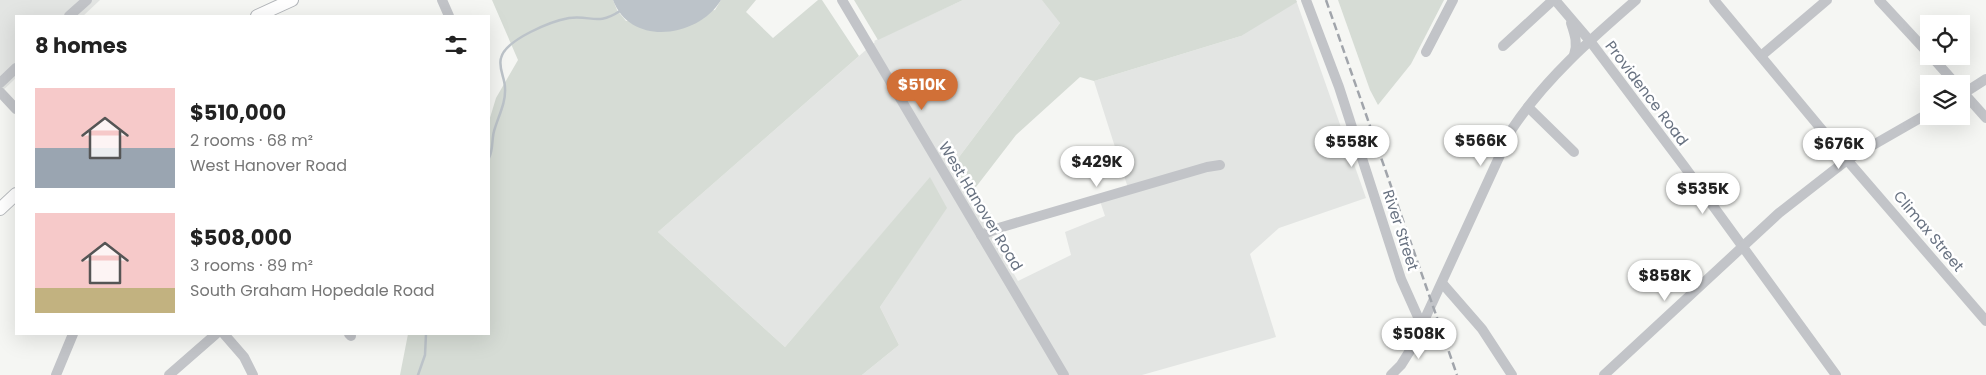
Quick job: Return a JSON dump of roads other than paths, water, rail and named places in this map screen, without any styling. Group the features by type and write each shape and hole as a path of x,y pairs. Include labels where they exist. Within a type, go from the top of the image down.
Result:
{"main road":[{"path":"259,15 292,0"},
{"path":"0,209 15,195"}],"street":[{"path":"71,15 87,0"},
{"path":"442,0 449,15"},
{"name":"West Hanover Road","path":"842,0 1064,375"},
{"name":"River Street","path":"1306,0 1338,87 1402,279 1422,326"},
{"path":"1426,52 1453,0"},
{"path":"1504,46 1554,0"},
{"name":"Providence Road","path":"1554,0 1590,41 1836,375"},
{"path":"1391,375 1406,358 1422,326 1512,129 1528,106 1573,56 1636,0"},
{"name":"Climax Street","path":"1714,0 1847,160 1986,321"},
{"path":"1760,56 1827,0"},
{"path":"1879,0 1920,44"},
{"path":"1569,18 1577,46 1573,56"},
{"path":"1939,65 1948,75"},
{"path":"0,83 15,69"},
{"path":"1970,88 1986,79"},
{"path":"0,92 15,108"},
{"path":"1970,101 1986,118"},
{"path":"1528,106 1574,152"},
{"path":"1604,375 1779,213 1847,160 1920,118"},
{"path":"981,235 1207,167 1220,166"},
{"path":"1442,283 1482,329 1512,375"},
{"path":"56,375 73,335"},
{"path":"169,375 215,335"},
{"path":"225,335 244,357 253,375"}],"waterway":[{"path":"490,154 505,93 500,62 511,44 530,32 552,23 577,17 606,18 620,11"},
{"path":"418,375 425,355 426,335"}],"railway":[{"path":"1326,0 1457,375"}]}
